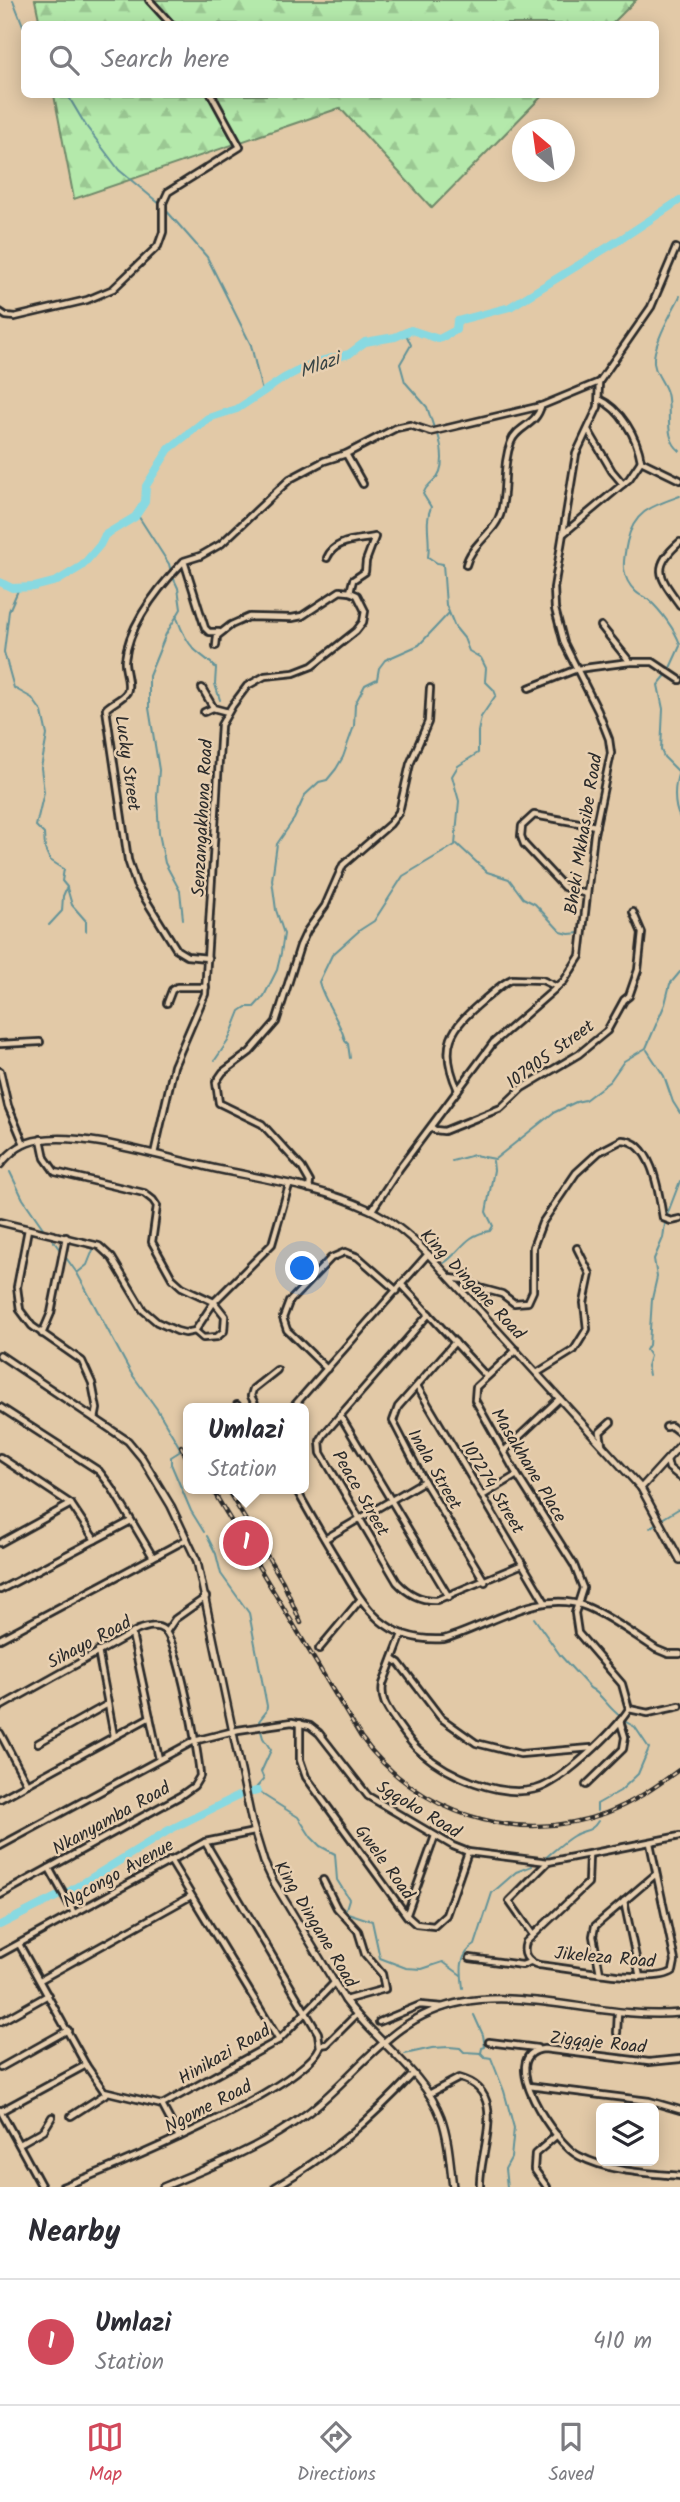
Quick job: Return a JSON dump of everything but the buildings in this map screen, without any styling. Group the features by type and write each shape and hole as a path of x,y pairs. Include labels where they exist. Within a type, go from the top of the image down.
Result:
{"street":[{"path":"149,0 168,21"},
{"path":"0,312 15,317 96,297 113,289 158,246 162,236 163,203 167,192 240,147 213,98"},
{"path":"220,632 209,632 205,628 183,562 221,544 290,479 382,435 404,426 414,426 431,432 541,406 599,382 651,307 676,248"},
{"path":"563,534 623,484 641,461 620,414 599,398 599,382"},
{"name":"Bheki Mkhasibe Road","path":"372,1210 399,1169 494,1044 569,975 580,956 596,826 611,761 611,747 598,711 564,643 554,600 576,454 599,398"},
{"path":"466,565 468,558 501,514 503,480 511,440 535,420 541,406"},
{"path":"587,429 604,459 623,484"},
{"path":"346,454 363,484"},
{"path":"641,461 680,480"},
{"path":"216,646 216,636 220,632 249,617 302,616 336,593 350,592 353,580 365,572 375,537 340,544 331,550 327,558"},
{"path":"680,542 663,557 661,569 664,580 680,605"},
{"name":"Lucky Street","path":"183,562 156,590 136,628 125,657 128,690 106,709 132,877 177,950 187,956 208,958"},
{"name":"Senzangakhona Road","path":"153,1155 174,1066 205,994 221,725 241,693 253,682 269,675 304,670 356,631 363,622 365,611 360,598 350,592"},
{"path":"601,626 630,662"},
{"path":"529,688 578,669 630,662 653,662 680,680"},
{"path":"202,688 213,708"},
{"path":"309,1189 310,1182 302,1168 262,1124 219,1103 216,1088 219,1076 250,1052 276,1022 306,931 328,898 343,865 396,817 410,764 428,722 430,688"},
{"path":"204,712 213,708 228,712"},
{"path":"587,894 564,887 524,844 521,830 523,822 534,815 596,826"},
{"name":"107905 Street","path":"431,1127 444,1131 498,1110 522,1088 579,1055 607,1031 624,1000 629,996 637,976 642,933 633,912"},
{"path":"458,1090 449,1065 448,1046 452,1033 464,1018 512,979 542,980 557,987"},
{"path":"167,1003 172,990 177,987 206,987"},
{"path":"0,1044 40,1042"},
{"path":"0,1070 8,1106 24,1144"},
{"path":"41,1139 48,1165 55,1172 144,1193 153,1200 157,1210 151,1237 154,1248 177,1284 214,1302 225,1316 225,1331 217,1336 205,1338 195,1331"},
{"name":"King Dingane Road","path":"0,1166 14,1150 41,1139 98,1143 309,1189 372,1210 404,1232 428,1254 641,1488 680,1560"},
{"path":"450,1278 465,1280 480,1289 502,1294 514,1303 528,1302 533,1291 533,1247 542,1223 576,1173 602,1150 622,1140 637,1144 645,1154 658,1190 663,1218 671,1222 680,1219"},
{"path":"0,1222 91,1243 107,1251 149,1317 185,1333 195,1331 214,1302 272,1244 289,1185"},
{"path":"29,1229 16,1296 23,1316 42,1334 76,1356 87,1369 97,1406 95,1419"},
{"path":"42,1334 51,1313 66,1237"},
{"path":"537,1373 574,1350 587,1329 584,1303 589,1270 578,1248"},
{"path":"327,1369 285,1326 284,1313 289,1302 331,1258 345,1252 358,1257 397,1291"},
{"path":"296,1403 428,1254"},
{"path":"402,1285 486,1376 516,1350"},
{"name":"Peace Street","path":"429,1314 324,1434 320,1441 320,1450 403,1589 425,1600 449,1597 523,1564"},
{"name":"Inala Street","path":"455,1342 398,1406 393,1421 396,1432 485,1582"},
{"name":"King Dingane Road","path":"0,1355 128,1441 136,1449 171,1506 197,1561 254,1832 264,1862 345,2000 429,2094 446,2132 453,2187"},
{"path":"254,1403 251,1396 253,1389 277,1370"},
{"name":"Masakhane Place","path":"486,1376 476,1387 476,1405 574,1565 583,1588 575,1623 578,1633 622,1684 629,1709"},
{"name":"107274 Street","path":"417,1386 545,1602"},
{"path":"504,1451 559,1399"},
{"path":"0,1407 99,1471 153,1557"},
{"path":"340,1415 449,1597"},
{"path":"602,1445 600,1432 611,1422"},
{"path":"666,1427 671,1426 680,1433"},
{"path":"641,1488 680,1445"},
{"path":"0,1457 71,1504 95,1540"},
{"path":"667,1460 670,1468 680,1476"},
{"path":"482,1496 517,1475"},
{"path":"325,1539 424,1481"},
{"path":"299,1494 360,1600 377,1620 402,1634 430,1640 444,1639 545,1602 578,1604 590,1608 656,1649 668,1654 680,1654"},
{"path":"0,1543 71,1504"},
{"path":"0,1590 131,1521"},
{"path":"0,1639 187,1539"},
{"path":"194,1741 179,1664 166,1632 175,1619 206,1597"},
{"path":"318,1649 360,1600"},
{"name":"Sihayo Road","path":"0,1707 132,1634 155,1626 166,1632"},
{"path":"132,1634 159,1760"},
{"path":"402,1634 382,1693 384,1704 415,1747 464,1779 511,1791 537,1789 561,1776 593,1748 629,1709 648,1713 680,1706"},
{"path":"98,1651 114,1735"},
{"path":"393,1659 399,1663 440,1718 476,1743 520,1754 593,1748"},
{"path":"37,1743 108,1704"},
{"path":"0,1799 150,1717"},
{"path":"586,1785 623,1749 625,1737 620,1721"},
{"path":"0,1846 194,1741 233,1731 300,1723"},
{"name":"Sgqoko Road","path":"300,1723 315,1729 368,1796 435,1836 468,1852 548,1862 680,1836"},
{"name":"Gwele Road","path":"300,1723 300,1760 306,1777 407,1916 421,1926 434,1926 446,1915 468,1852"},
{"path":"0,1733 27,1784"},
{"name":"Nkanyamba Road","path":"0,1895 194,1786 200,1776 194,1741"},
{"name":"Ngcongo Avenue","path":"0,1954 205,1842 254,1832"},
{"path":"407,1916 435,1836"},
{"path":"205,1842 318,2033 320,2045"},
{"name":"Jikeleza Road","path":"589,1855 590,1877 584,1888 533,1935 524,1948 524,1954 530,1962 539,1965 640,1977 663,1976 673,1971 675,1966 650,1843"},
{"path":"170,1860 279,2040"},
{"path":"533,1935 509,1901 548,1862"},
{"path":"49,1868 74,1913"},
{"path":"600,1973 593,1931 600,1921 656,1874"},
{"path":"323,1880 337,1908 358,1931 365,1954 382,1974 384,1989 345,2000"},
{"path":"40,1980 191,1896"},
{"path":"624,1901 640,1977"},
{"path":"19,1944 98,2084 108,2093 162,2105 179,2137"},
{"name":"Jikeleza Road","path":"470,1958 522,1965 530,1962"},
{"name":"Hinikazi Road","path":"162,2105 279,2040 334,1983"},
{"path":"0,2022 48,1995"},
{"path":"163,2187 237,2156 287,2128 327,2097 381,2042 411,2022 444,2007 461,2002 493,1999 618,2012 680,2013"},
{"path":"379,2022 420,2005 444,2007"},
{"path":"617,2033 618,2012"},
{"name":"Ngome Road","path":"62,2187 179,2137 285,2081 316,2056 320,2045 327,2044 356,2015"},
{"path":"0,2068 68,2030"},
{"path":"489,2042 544,2049"},
{"name":"Zigqaje Road","path":"528,2086 525,2062 532,2052 544,2049 649,2062 680,2059"},
{"path":"42,2187 0,2110 86,2065"},
{"path":"275,2187 320,2160 346,2140 413,2074"},
{"path":"429,2094 459,2078 474,2084 485,2098 489,2117 480,2187"},
{"path":"596,2161 575,2155 536,2106 528,2086 649,2101 680,2110"},
{"path":"72,2116 108,2093"},
{"path":"19,2144 44,2130 52,2117"},
{"path":"547,2187 534,2169 535,2154 557,2135"},
{"path":"610,2166 621,2170 680,2176"}],"green space":[{"path":"35,0 636,0 615,21 39,21"},
{"path":"55,98 540,98 519,119 512,119 512,127 432,208 340,108 74,199"}],"waterway":[{"path":"13,0 21,21"},
{"path":"69,98 86,126 119,170 161,205"},
{"name":"Mlazi","path":"0,582 12,588 34,587 57,581 82,566 105,535 135,517 145,502 146,486 169,449 208,418 237,409 284,378 313,363 349,354 365,342 395,337 411,330 439,339 456,330 457,321 510,307 680,200"},
{"path":"165,209 207,257 251,345 262,392"},
{"path":"680,296 661,334 654,357 656,371 667,393 671,439 680,451"},
{"path":"405,332 411,345 400,364 405,382 427,407 434,428"},
{"path":"350,1058 348,1044 319,982 332,955 374,921 403,876 455,845 459,801 452,776 458,766 478,753 481,717 496,695 485,681 486,668 481,658 469,651 446,605 443,564 428,557 428,519 431,507 423,494 438,476 442,464 438,434"},
{"path":"680,496 639,516 630,532 624,562 627,581 658,610 680,644"},
{"path":"137,514 169,564 171,572"},
{"path":"172,575 178,588 181,609 166,634 149,676 149,708 159,770 159,833 165,863 180,891 183,919"},
{"path":"19,588 9,611 4,652 14,688 32,698 42,712 47,735 41,768 44,792 36,826 44,834 45,849 50,860 64,869 62,881 67,887 62,911 49,925"},
{"path":"215,1060 228,1041 240,1011 246,1007 254,1007 264,996 277,970 284,934 276,910 272,880 277,844 294,819 305,795 319,782 327,780 343,757 354,726 355,704 365,685 377,679 379,668 385,660 419,645 449,613"},
{"path":"177,618 191,646 216,668 215,684 220,700"},
{"path":"670,668 680,646"},
{"path":"667,674 658,685 663,709 661,750 664,757 679,772 675,795 680,818"},
{"path":"457,844 487,872 509,879 523,898 535,904 561,932 580,933"},
{"path":"67,888 72,905 86,921 86,931"},
{"path":"452,1161 474,1155 495,1159 553,1113 585,1100 610,1081 624,1061 646,1048 665,1004 670,984 680,972"},
{"path":"647,1050 664,1076 680,1113"},
{"path":"444,1263 474,1236 490,1231 493,1226 486,1212 494,1170 493,1161"},
{"path":"10,1172 23,1199 45,1231"},
{"path":"667,1215 680,1181"},
{"path":"649,1375 647,1366 650,1356 646,1350 649,1345 652,1299 657,1277 654,1259 663,1238 665,1224"},
{"path":"49,1235 60,1250"},
{"path":"77,1273 87,1265 93,1250"},
{"path":"64,1255 77,1273 131,1373 180,1448 179,1452 171,1457 171,1464 183,1492"},
{"path":"184,1494 204,1532"},
{"path":"662,1519 680,1508"},
{"path":"650,1528 655,1524"},
{"path":"207,1536 216,1554 221,1574 249,1613 267,1706 260,1724"},
{"path":"534,1618 560,1655 620,1716"},
{"path":"597,1811 597,1804 620,1791 638,1774 649,1748 635,1727 626,1722"},
{"path":"261,1731 271,1750 261,1772 264,1779 256,1788 257,1791 298,1817 311,1837 320,1846 335,1854 337,1880 349,1899 345,1912 372,1921 380,1958 406,1968 422,1969 443,1962 461,1975"},
{"path":"253,1792 257,1791"},
{"path":"67,1893 169,1830 238,1796"},
{"path":"544,1859 569,1838 590,1829 598,1821"},
{"path":"463,1988 463,1959 475,1945 492,1893 516,1872 532,1866"},
{"path":"0,1925 58,1896"},
{"path":"474,2015 483,2035 485,2047 481,2053 491,2058 514,2128 511,2158 505,2169 507,2187"},
{"path":"405,2054 449,2047 460,2048 464,2052 481,2053"}],"railway":[{"path":"181,1446 183,1450"},
{"path":"215,1494 361,1737 384,1764 410,1786 439,1804 504,1824 538,1826 572,1822 606,1813 626,1804 680,1769"},
{"path":"230,1494 283,1582 301,1623"}],"place":[{"name":"Umlazi","path":"246,1543"}]}
